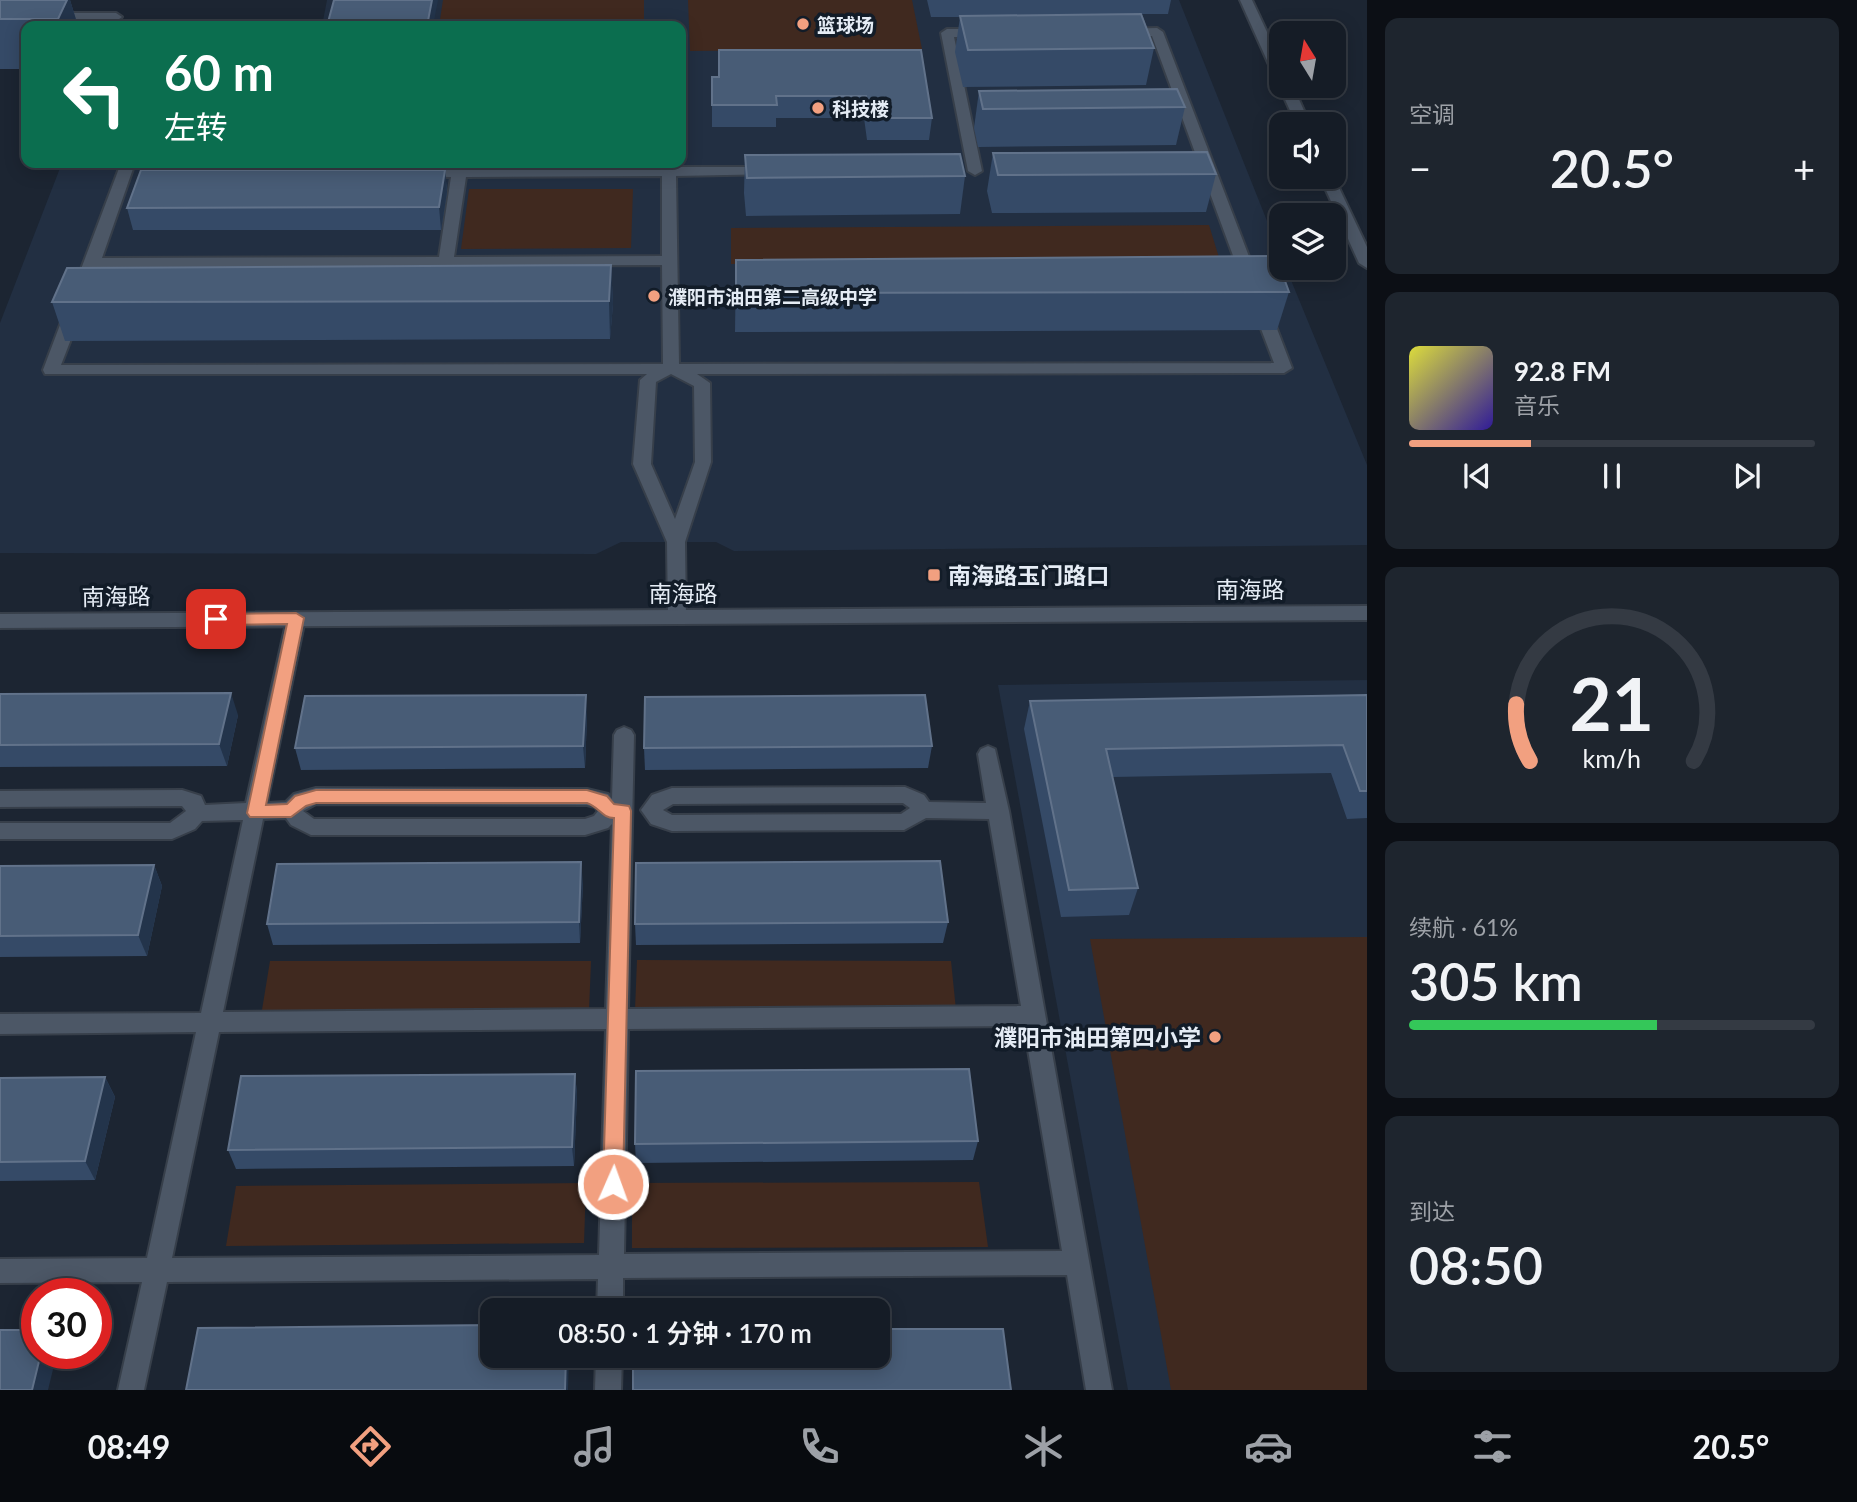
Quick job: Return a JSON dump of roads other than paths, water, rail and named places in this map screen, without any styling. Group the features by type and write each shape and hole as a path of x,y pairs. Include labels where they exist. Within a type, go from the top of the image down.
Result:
{"street":[{"path":"1246,0 1269,50"},
{"path":"0,17 116,17"},
{"path":"130,171 51,370 1284,368 1202,170 1157,32 1104,33"},
{"path":"975,171 947,33 999,33"},
{"path":"403,173 634,168"},
{"path":"669,168 671,368"},
{"path":"686,168 780,171"},
{"path":"446,261 459,173"},
{"path":"1333,189 1367,263"},
{"path":"93,263 671,260"},
{"path":"671,368 702,383 703,462 676,542 677,618"},
{"path":"671,368 648,380 642,464 676,542"},
{"name":"南海路","path":"0,621 1367,613"},
{"path":"131,1390 296,618"},
{"path":"610,1298 617,1019 616,811 624,736"},
{"path":"988,754 1099,1390"},
{"path":"291,810 298,819 311,827 585,827 601,822 616,811 651,810 659,801 672,796 905,795 917,801 923,810 999,811"},
{"path":"0,831 172,831 188,823 197,813 291,810 301,800 316,796 587,797 601,800 616,811"},
{"path":"0,799 182,798 194,802 197,813"},
{"path":"0,1024 1035,1016"},
{"path":"0,1271 1077,1263"},
{"path":"608,1390 609,1368"}],"place":[{"name":"篮球场","path":"803,24"},
{"name":"科技楼","path":"818,108"},
{"name":"濮阳市油田第二高级中学","path":"654,296"},
{"name":"南海路玉门路口","path":"934,575"},
{"name":"濮阳市油田第四小学","path":"1215,1037"}]}
